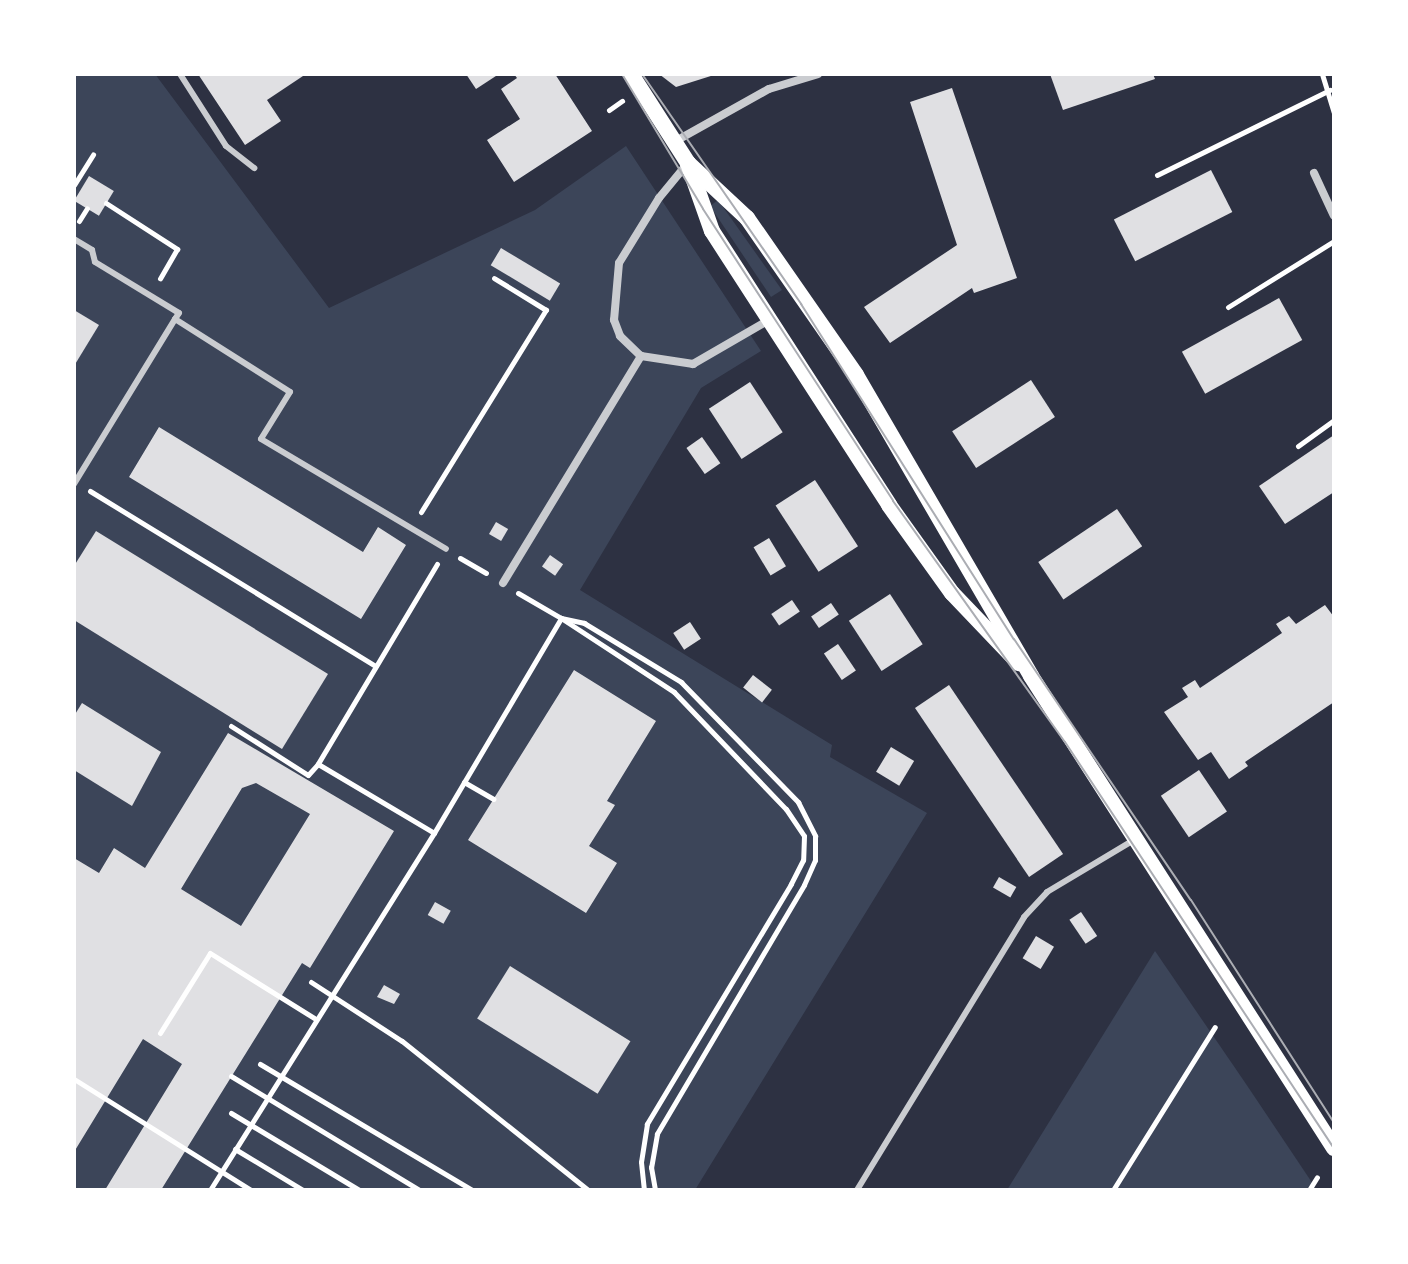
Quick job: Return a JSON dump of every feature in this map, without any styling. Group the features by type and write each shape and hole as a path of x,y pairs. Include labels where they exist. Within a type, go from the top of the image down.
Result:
{"main road":[{"path":"631,74 688,163 747,218 856,375 1031,676 1334,1148"},
{"path":"688,163 712,231 769,320 952,593 1031,676"}],"street":[{"path":"674,142 769,89 818,74"},
{"path":"688,163 659,198 619,263 614,320 620,336 641,356 693,364 769,320"},
{"path":"1314,173 1334,216"},
{"path":"503,583 641,356"}],"lane":[{"path":"180,74 226,146 254,168"},
{"path":"74,239 92,250 95,262 179,313 75,483"},
{"path":"175,319 290,392 261,439 446,549"},
{"path":"857,1190 1024,917 1047,892 1137,837"}],"path":[{"path":"1322,74 1330,90 1334,113"},
{"path":"1157,175 1330,90"},
{"path":"74,185 93,154"},
{"path":"106,203 177,249 149,295"},
{"path":"1228,307 1334,241"},
{"path":"411,529 546,310 494,278"},
{"path":"1298,446 1334,420"},
{"path":"75,483 376,666"},
{"path":"231,726 308,775 318,764 446,549"},
{"path":"210,1190 329,993 434,833 561,618 674,692 786,809 804,836 803,860 791,884 647,1124 641,1162 644,1190"},
{"path":"584,623 681,682 798,802 817,844 804,885 657,1134 651,1167 655,1190"},
{"path":"318,764 434,833"},
{"path":"464,782 494,799"},
{"path":"160,1033 210,953 314,1018"},
{"path":"311,982 448,1076 588,1190"},
{"path":"1113,1190 1215,1027"},
{"path":"260,1064 472,1190"},
{"path":"231,1076 419,1190"},
{"path":"74,1079 251,1190"},
{"path":"231,1113 359,1190"},
{"path":"235,1149 303,1190"},
{"path":"1309,1190 1317,1177"}],"shaded area":[{"path":"74,74 155,74 329,308 535,210 626,146 761,351 701,388 580,590 832,745 830,757 927,813 695,1190 74,1190"},
{"path":"718,200 782,290 771,297 710,206"},
{"path":"1155,951 1244,1081 1317,1190 1007,1190"}],"building":[{"path":"198,74 306,74 267,100 281,121 245,145"},
{"path":"466,74 499,74 476,89"},
{"path":"514,74 555,74 592,131 514,182 487,140 520,119 501,89 517,78"},
{"path":"659,74 714,74 714,75 676,87"},
{"path":"1050,74 1153,74 1155,79 1063,110"},
{"path":"952,88 1017,278 974,293 972,288 890,343 864,307 957,245 910,102"},
{"path":"1211,170 1232,212 1135,261 1114,219"},
{"path":"89,176 114,191 99,216 74,201"},
{"path":"501,248 560,284 550,301 491,265"},
{"path":"1279,298 1302,340 1205,394 1182,352"},
{"path":"74,310 99,325 74,366"},
{"path":"1031,380 1055,417 976,468 952,431"},
{"path":"750,382 783,432 742,459 709,409"},
{"path":"159,427 363,552 378,527 406,545 361,619 129,477"},
{"path":"1334,435 1334,492 1285,524 1259,486"},
{"path":"702,437 720,463 705,474 686,448"},
{"path":"815,480 858,546 819,572 776,506"},
{"path":"1117,509 1142,546 1063,599 1038,562"},
{"path":"496,522 508,529 501,541 489,534"},
{"path":"96,531 328,674 282,749 74,620 74,566"},
{"path":"769,538 786,566 771,576 754,547"},
{"path":"550,555 563,564 555,576 542,566"},
{"path":"890,594 923,644 882,671 849,621"},
{"path":"792,600 800,612 779,626 771,614"},
{"path":"831,603 839,615 819,628 811,616"},
{"path":"1325,605 1334,617 1334,702 1245,762 1248,766 1229,779 1211,752 1198,760 1164,712 1188,697 1182,688 1195,680 1200,688 1282,633 1276,624 1289,616 1296,624"},
{"path":"690,622 701,639 684,650 673,633"},
{"path":"838,644 856,671 842,680 824,654"},
{"path":"574,670 656,721 607,801 615,805 589,846 617,863 586,913 468,840"},
{"path":"753,675 772,690 762,702 743,688"},
{"path":"949,685 1063,854 1029,877 915,708"},
{"path":"82,703 161,752 132,806 74,770 74,716"},
{"path":"228,733 394,831 310,968 302,963 161,1190 105,1190 182,1064 143,1039 74,1152 74,858 99,873 114,848 145,868","holes":["256,783 310,814 241,926 181,889 242,788"]},
{"path":"891,747 914,761 899,786 876,772"},
{"path":"1199,770 1227,811 1189,837 1161,796"},
{"path":"999,877 1016,887 1010,897 993,887"},
{"path":"435,902 451,911 443,924 428,915"},
{"path":"1081,912 1097,936 1086,944 1069,920"},
{"path":"1036,936 1054,947 1041,969 1023,958"},
{"path":"510,966 630,1041 598,1094 477,1019"},
{"path":"384,985 400,994 394,1004 377,997"}],"tram line":[{"path":"622,74 703,209 893,501 1065,742 1334,1148"},
{"path":"642,74 801,304 1014,639 1191,900 1334,1123"}]}
